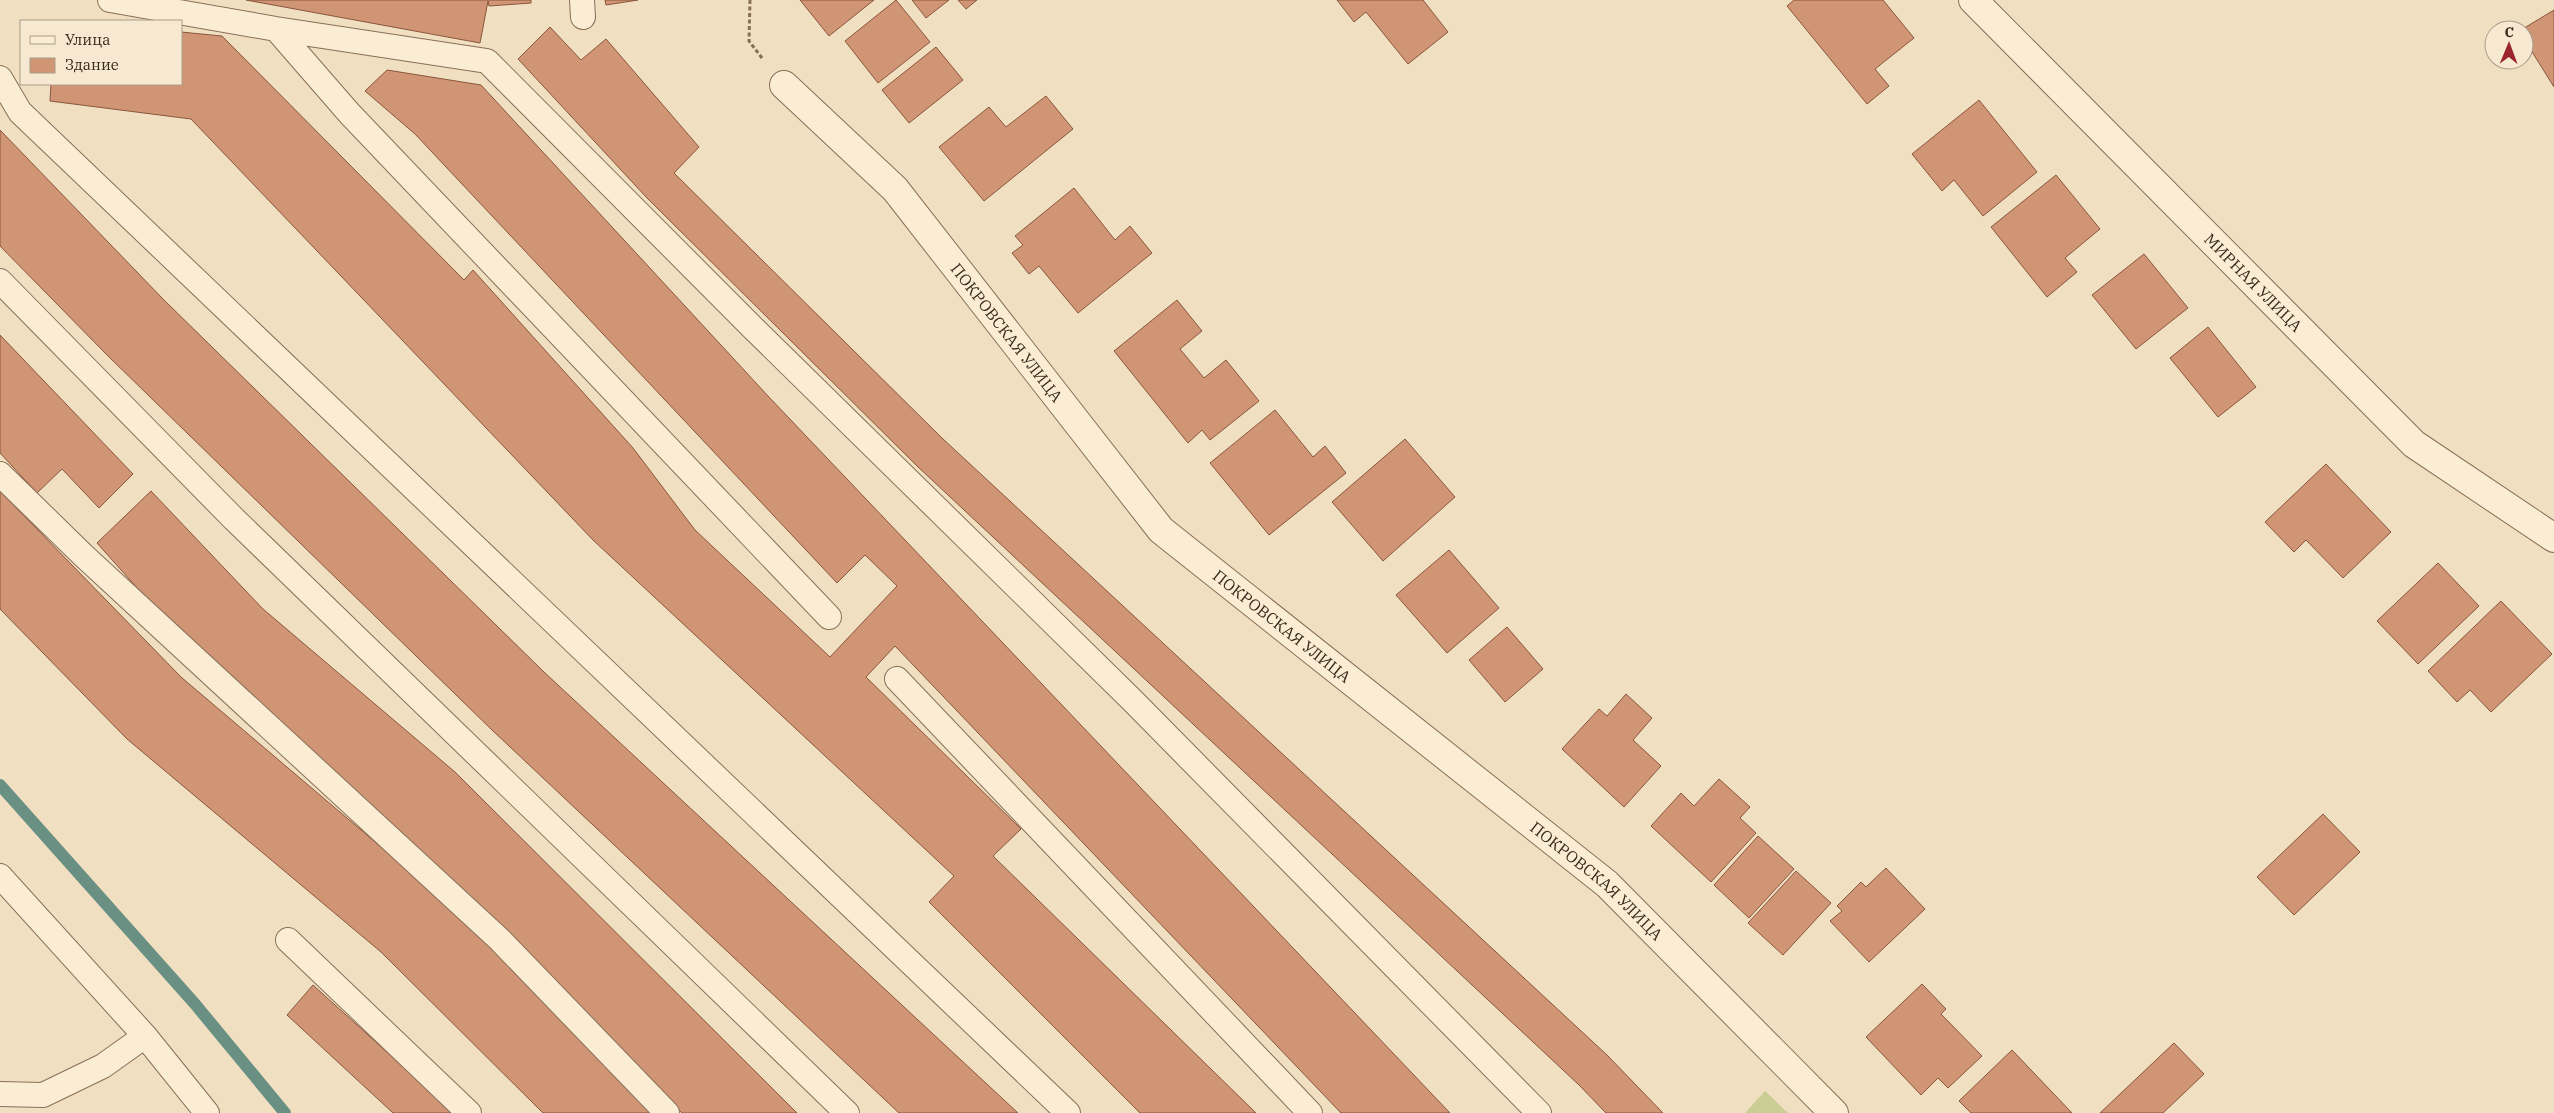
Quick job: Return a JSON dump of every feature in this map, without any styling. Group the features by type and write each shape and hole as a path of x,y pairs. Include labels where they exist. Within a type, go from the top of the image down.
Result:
{"street":[{"name":"МИРНАЯ УЛИЦА","path":"1973,0 2414,444 2554,538"},
{"name":"ПОКРОВСКАЯ УЛИЦА","path":"784,85 895,189 1161,530 1607,884 1834,1113"}],"lane":[{"path":"110,0 276,29 487,61 753,328 1133,701 1539,1113"},
{"path":"276,29 349,113 829,617"},
{"path":"0,78 20,112 1068,1113"},
{"path":"0,281 241,526 848,1113"},
{"path":"0,474 84,556 498,940 667,1113"},
{"path":"897,679 1310,1113"},
{"path":"0,876 145,1036 207,1113"},
{"path":"288,940 470,1113"},
{"path":"0,1094 43,1095 102,1066 145,1036"}],"path":[{"path":"750,0 749,41 784,85"}],"green space":[{"path":"1765,1091 1788,1113 1745,1113"}],"building":[{"path":"246,0 531,0 531,3 489,6 488,1 480,43"},
{"path":"605,0 638,0 606,5"},
{"path":"800,0 874,0 829,36"},
{"path":"896,0 930,42 878,83 845,41"},
{"path":"912,0 949,0 926,18"},
{"path":"958,0 977,0 966,9"},
{"path":"1337,0 1423,0 1448,32 1408,64 1366,12 1354,22"},
{"path":"1794,0 1883,0 1914,38 1875,69 1889,86 1867,104 1787,6"},
{"path":"2554,10 2554,87 2534,55 2534,22"},
{"path":"550,27 581,60 606,39 699,147 674,173 942,438 1607,1055 1663,1113 1606,1113 1579,1085 917,466 647,198 518,59"},
{"path":"182,32 222,36 464,280 473,270 633,448 695,530 830,657 897,586 865,555 837,583 415,134 365,91 387,70 481,85 768,396 1450,1113 1341,1113 895,646 866,677 1021,829 993,856 1256,1113 1140,1113 929,902 954,876 593,540 191,119 50,101 51,85 182,85"},
{"path":"936,47 963,80 909,123 882,90"},
{"path":"1046,96 1073,129 984,201 939,147 989,107 1006,127"},
{"path":"1979,100 2037,172 1983,216 1954,180 1942,191 1912,154"},
{"path":"0,130 164,300 544,672 1018,1113 899,1113 492,730 108,356 0,246"},
{"path":"2056,175 2100,229 2065,258 2077,272 2047,297 1991,227"},
{"path":"1074,188 1115,240 1130,226 1152,253 1078,313 1039,266 1029,274 1012,253 1023,245 1015,236"},
{"path":"2144,254 2188,308 2136,349 2092,295"},
{"path":"1177,300 1202,331 1180,349 1204,378 1226,360 1259,401 1210,440 1202,430 1188,443 1114,351"},
{"path":"2208,327 2256,387 2218,417 2170,358"},
{"path":"0,335 133,474 99,508 62,469 37,493 0,453"},
{"path":"1275,410 1313,457 1325,446 1346,473 1269,535 1210,463"},
{"path":"1405,439 1455,497 1383,561 1332,502"},
{"path":"2326,464 2391,532 2343,578 2306,540 2294,552 2265,522"},
{"path":"0,491 181,677 454,909 658,1113 543,1113 381,952 127,739 0,609"},
{"path":"151,491 263,609 455,772 797,1113 682,1113 397,832 213,673 97,543"},
{"path":"1449,550 1499,608 1447,653 1396,595"},
{"path":"2438,563 2479,606 2418,664 2377,621"},
{"path":"2501,601 2552,654 2491,712 2470,690 2457,702 2428,671"},
{"path":"1507,627 1543,669 1505,702 1469,660"},
{"path":"1626,694 1652,718 1633,740 1661,766 1624,807 1562,749 1599,709 1607,716"},
{"path":"1719,779 1750,807 1740,818 1756,833 1711,882 1651,826 1681,793 1694,806"},
{"path":"2323,814 2360,852 2294,915 2257,877"},
{"path":"1758,836 1794,869 1749,918 1714,885"},
{"path":"1886,868 1925,909 1869,962 1830,921 1842,911 1837,906 1861,882 1866,887"},
{"path":"1796,871 1831,903 1783,955 1748,923"},
{"path":"1922,984 1946,1009 1941,1014 1982,1056 1948,1088 1938,1078 1921,1095 1866,1037"},
{"path":"313,985 454,1113 393,1113 287,1015"},
{"path":"2174,1043 2204,1074 2163,1113 2100,1113"},
{"path":"2012,1050 2072,1113 1971,1113 1959,1101"}],"waterway":[{"path":"0,785 195,1004 285,1113"}]}
